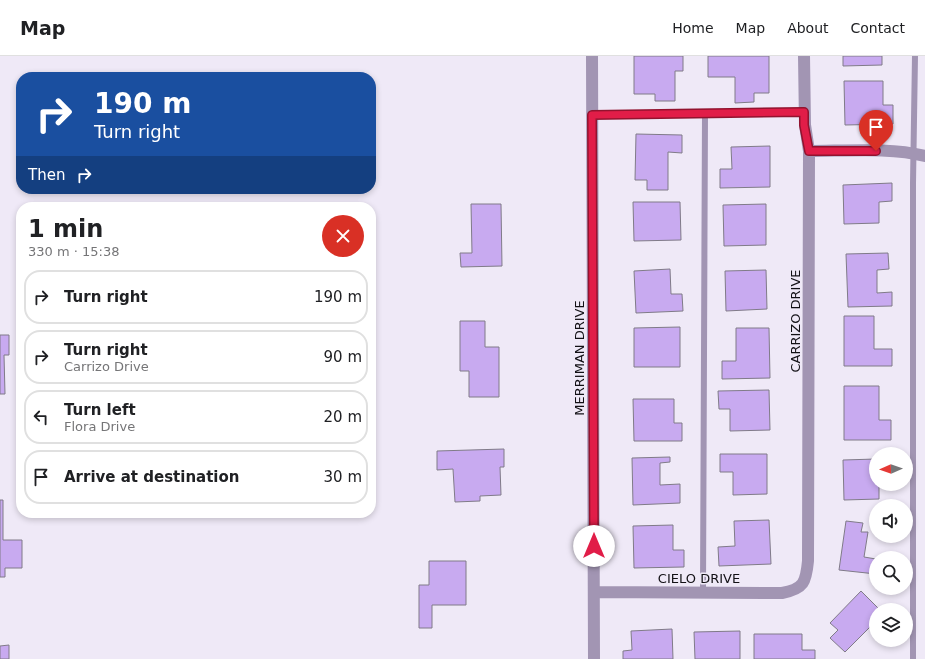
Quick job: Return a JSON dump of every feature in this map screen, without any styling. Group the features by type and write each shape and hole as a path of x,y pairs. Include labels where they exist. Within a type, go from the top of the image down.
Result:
{"street":[{"name":"MERRIMAN DRIVE","path":"592,56 594,659"},
{"name":"CARRIZO DRIVE","path":"802,585 807,574 808,561 809,151 804,125 804,56"},
{"path":"809,151 876,151 919,155"},
{"name":"CIELO DRIVE","path":"594,592 782,593 794,591 802,585"}],"lane":[{"path":"914,659 912,428 919,155 915,56"},
{"path":"592,115 804,112"},
{"path":"703,592 705,114"}],"building":[{"path":"634,56 683,56 683,71 675,71 675,101 655,101 655,94 634,94"},
{"path":"708,56 769,56 769,93 754,93 754,102 735,103 735,77 708,77"},
{"path":"843,56 882,56 882,65 843,66"},
{"path":"844,81 883,81 883,105 893,105 893,124 845,125"},
{"path":"636,134 682,135 682,153 668,152 668,190 647,190 647,180 635,180"},
{"path":"770,146 770,187 720,188 720,169 732,169 731,147"},
{"path":"892,183 892,201 879,202 879,223 844,224 843,185"},
{"path":"633,202 680,202 681,240 634,241"},
{"path":"471,204 501,204 502,266 461,267 460,253 472,253"},
{"path":"766,204 766,245 724,246 723,205"},
{"path":"888,253 889,269 877,270 877,293 892,292 892,306 848,307 846,254"},
{"path":"670,269 671,294 682,294 683,311 636,313 634,271"},
{"path":"766,270 767,309 726,311 725,271"},
{"path":"844,316 874,316 874,349 892,349 892,366 844,366"},
{"path":"460,321 485,321 485,347 499,347 499,397 469,397 469,371 460,371"},
{"path":"680,327 680,367 634,367 634,328"},
{"path":"736,328 769,328 770,378 722,379 722,361 736,361"},
{"path":"0,335 9,335 9,355 4,355 5,394 0,394"},
{"path":"844,386 879,386 879,420 891,420 891,440 844,440"},
{"path":"769,390 770,430 730,431 730,409 719,409 718,391"},
{"path":"633,399 674,399 674,423 682,423 682,441 634,441"},
{"path":"504,449 504,467 500,467 501,495 480,496 480,501 455,502 453,469 437,470 437,451"},
{"path":"720,454 767,454 767,494 733,495 733,472 720,472"},
{"path":"670,457 670,462 660,463 660,485 680,484 680,503 633,505 632,458"},
{"path":"869,459 869,491 879,491 879,499 844,500 843,460"},
{"path":"0,500 3,500 3,540 22,540 22,568 5,568 5,577 0,577"},
{"path":"769,520 771,564 719,566 718,547 735,546 734,521"},
{"path":"846,521 863,523 861,532 868,532 864,557 869,558 869,573 839,570"},
{"path":"673,525 673,550 684,550 684,567 634,568 633,526"},
{"path":"429,561 466,561 466,605 432,605 432,628 419,628 419,585 429,585"},
{"path":"861,591 873,603 869,603 869,628 845,652 830,638 838,630 830,623"},
{"path":"672,629 673,659 623,659 623,651 632,650 631,631"},
{"path":"740,631 740,659 695,659 694,632"},
{"path":"754,634 802,634 802,650 815,650 815,659 754,659"},
{"path":"9,645 9,659 0,659 0,646"}],"route":[{"path":"594,546 592,115 804,112 804,125 809,151 876,151"}]}
